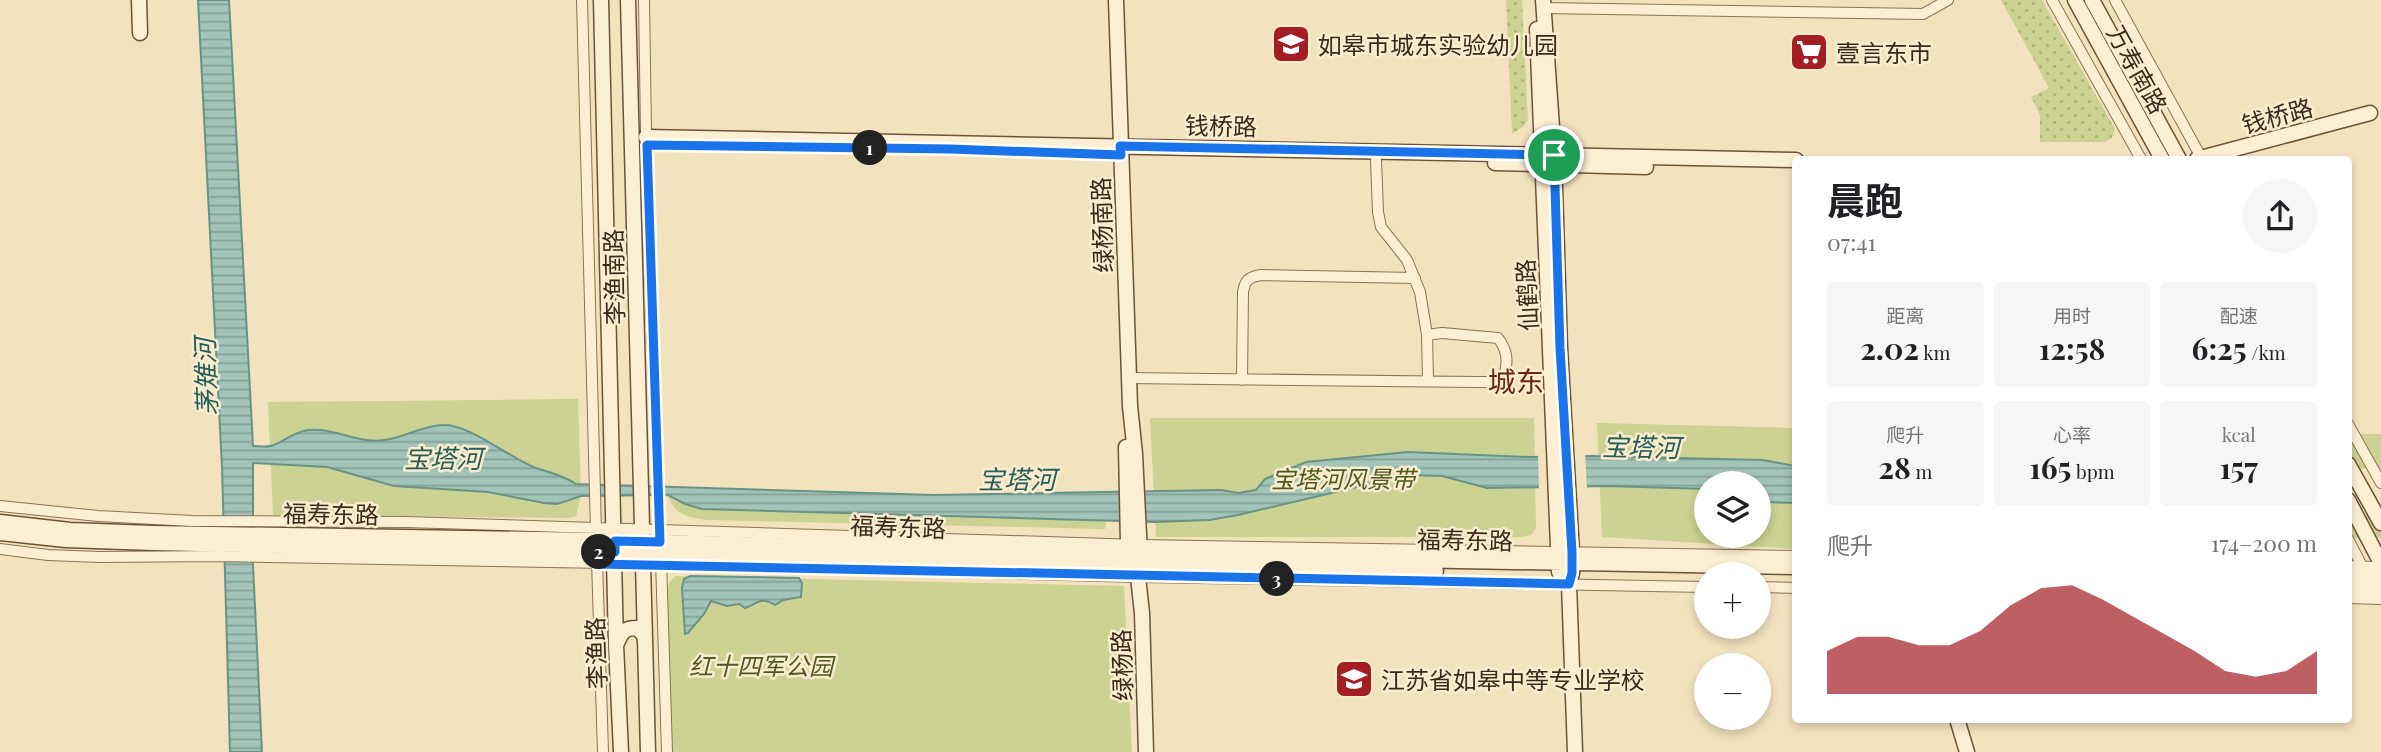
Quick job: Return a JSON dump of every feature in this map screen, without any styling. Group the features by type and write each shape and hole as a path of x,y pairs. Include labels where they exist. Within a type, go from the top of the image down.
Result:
{"main road":[{"path":"139,0 140,33"},
{"name":"李渔南路","path":"600,0 615,546"},
{"name":"李渔南路","path":"628,0 644,547"},
{"name":"绿杨南路","path":"1115,0 1135,553"},
{"name":"万寿南路","path":"2074,0 2160,156"},
{"name":"万寿南路","path":"2092,0 2177,156"},
{"name":"仙鹤路","path":"1541,3 1548,160 1550,321 1560,430 1575,752"},
{"name":"钱桥路","path":"2211,156 2375,110"},
{"name":"钱桥路","path":"2247,156 2317,138 2375,110"},
{"name":"钱桥路","path":"646,141 1548,160 1792,169"},
{"name":"钱桥路","path":"1121,151 1376,160 1792,160"},
{"path":"613,462 622,471 632,471 640,463"},
{"path":"2352,471 2380,520"},
{"path":"2352,507 2378,577"},
{"name":"福寿东路","path":"0,522 70,530 217,539"},
{"name":"福寿东路","path":"0,533 66,540 217,539 1135,553 1566,566 1792,567"},
{"name":"李渔路","path":"615,546 621,752"},
{"name":"李渔路","path":"644,547 648,752"},
{"name":"绿杨路","path":"1135,553 1142,613 1146,752"},
{"name":"福寿东路","path":"1566,566 1694,574"},
{"path":"1771,576 1792,576"},
{"path":"2352,577 2378,577"},
{"path":"2352,587 2378,577"},
{"path":"616,645 622,631 638,628 644,635 646,647"},
{"path":"1958,723 1967,752"}],"street":[{"path":"582,0 603,752"},
{"path":"644,0 646,141 667,752"},
{"path":"1541,3 1923,14 1948,0"},
{"path":"2052,0 2139,156"},
{"path":"2115,0 2198,156"},
{"path":"1376,160 1381,226 1399,247 1420,292 1427,335 1429,381"},
{"path":"1242,380 1242,292 1250,277 1415,278"},
{"path":"1129,378 1492,382 1505,374 1508,361 1506,348 1498,338 1442,333 1427,335"},
{"path":"2352,431 2381,483"},
{"path":"0,506 111,517 217,539"},
{"path":"0,549 48,555 99,557 217,539 1135,553 1566,566 1792,556"},
{"path":"2352,543 2378,577"},
{"path":"1566,566 1694,585"},
{"path":"2352,567 2378,577"},
{"path":"1771,587 1792,588"},
{"path":"2352,598 2381,599"}],"green space":[{"path":"1506,0 1522,0 1528,120 1512,134"},
{"path":"2001,0 2042,0 2115,129 2112,138 2105,142 2040,142 2040,115 2031,97 2049,88"},
{"path":"578,399 581,496 576,516 273,515 268,402"},
{"name":"宝塔河风景带","path":"1150,418 1534,418 1536,528 1531,535 1520,537 1156,537"},
{"path":"1597,423 1792,428 1792,549 1771,548 1771,471 1694,471 1694,543 1602,537"},
{"path":"2352,434 2381,434 2381,538 2352,538"},
{"path":"668,495 685,504 1106,521 1105,529 708,520 678,511"},
{"name":"红十四军公园","path":"675,576 1124,586 1132,752 672,752 666,594 669,583"}],"water":[{"name":"宝塔河","path":"198,0 229,0 253,446 272,446 308,430 323,430 377,441 444,425 465,430 526,464 562,476 576,484 934,495 1221,490 1238,493 1256,490 1265,479 1306,462 1408,452 1528,457 1763,460 1792,465 1792,503 1771,502 1771,471 1694,471 1694,489 1607,486 1487,488 1442,476 1408,475 1238,515 1209,520 1155,522 702,509 668,495 581,496 557,504 488,492 394,486 327,467 253,463 253,565 262,752 230,752 222,467"},
{"path":"690,576 799,578 802,583 801,597 783,600 775,605 760,601 745,608 739,604 727,606 711,601 704,614 685,634 682,588 684,579"}],"pier":[{"path":"1585,452 1587,490 1539,490 1538,453"},
{"path":"2379,468 2381,514 2352,514 2352,469"}],"place":[{"name":"如皋市城东实验幼儿园","path":"1291,44"},
{"name":"壹言东市","path":"1809,52"},
{"name":"江苏省如皋中等专业学校","path":"1354,679"}],"district":[{"name":"城东","path":"1516,380"}],"route":[{"path":"647,145 950,149 1121,155 1120,146 1554,155 1559,247 1560,348 1572,552 1569,584 597,564 597,552 615,552 615,541 660,542 647,145"}],"water label":[{"name":"茅雉河","path":"205,377"}]}
